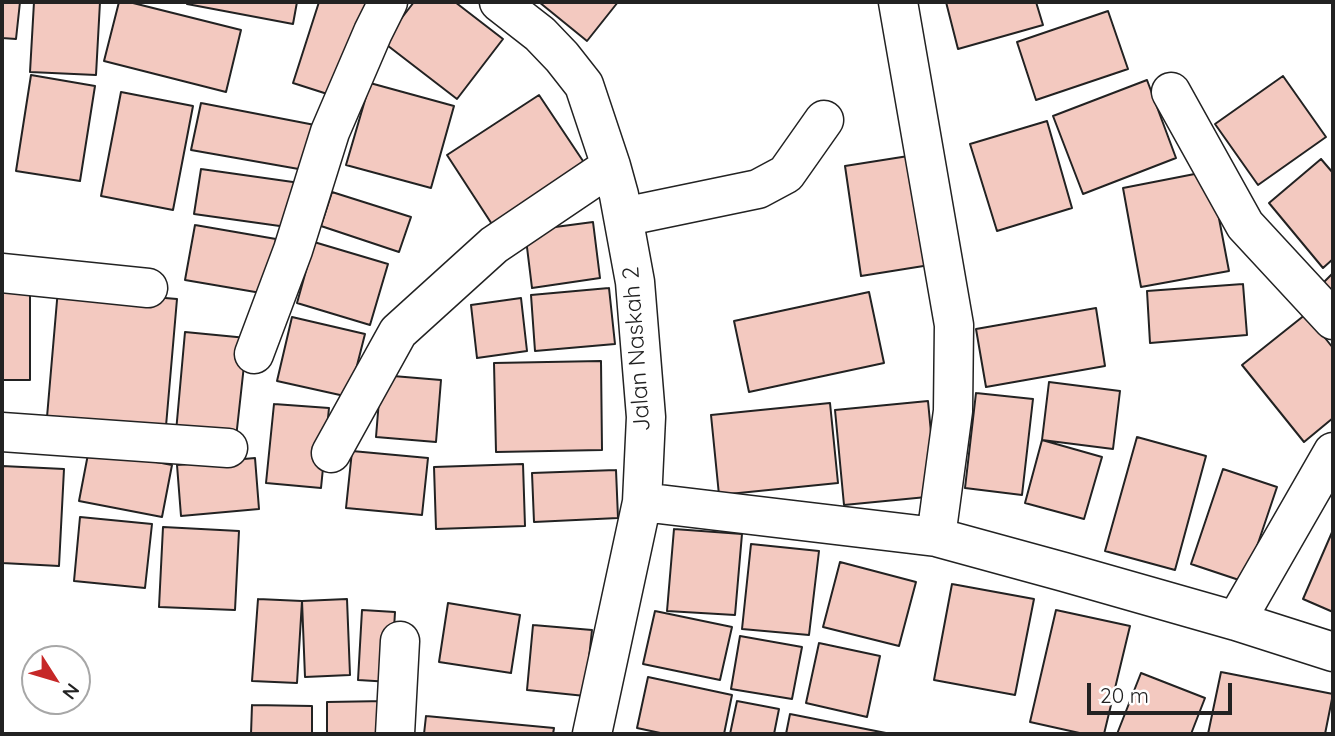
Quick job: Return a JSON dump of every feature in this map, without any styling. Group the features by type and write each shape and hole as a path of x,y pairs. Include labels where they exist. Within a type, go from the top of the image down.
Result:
{"street":[{"path":"254,354 293,250 330,132 388,2"},
{"path":"898,2 954,325 953,411 936,537"},
{"name":"Jalan Naskah 2","path":"502,3 540,34 584,85 611,166 635,282 646,417 642,502 592,734"},
{"path":"1171,92 1245,225 1333,320"},
{"path":"623,217 758,189 786,174 824,120"},
{"path":"331,453 398,332 494,244 611,166"},
{"path":"2,273 148,288"},
{"path":"2,432 228,448"},
{"path":"1236,621 1333,452"},
{"path":"642,502 936,537 1236,621 1333,652"},
{"path":"395,734 400,641"}],"building":[{"path":"2,2 20,2 16,39 2,38"},
{"path":"34,2 100,2 96,75 30,72"},
{"path":"119,2 129,2 241,30 226,92 104,61"},
{"path":"187,2 297,2 293,24"},
{"path":"319,2 374,2 343,99 293,83"},
{"path":"414,2 455,2 503,39 457,99 383,42"},
{"path":"539,2 618,2 587,41"},
{"path":"946,2 1036,2 1043,25 958,49"},
{"path":"1108,11 1128,69 1036,100 1017,42"},
{"path":"31,75 95,86 80,181 16,171"},
{"path":"1283,76 1326,137 1258,185 1215,124"},
{"path":"1147,80 1176,158 1083,194 1053,116"},
{"path":"370,83 454,106 431,188 346,165"},
{"path":"121,92 193,106 173,210 101,196"},
{"path":"539,95 591,173 499,235 447,155"},
{"path":"201,103 320,126 310,171 191,150"},
{"path":"1047,121 1072,208 997,231 970,144"},
{"path":"921,154 936,264 861,276 845,166"},
{"path":"1321,159 1333,173 1333,259 1323,268 1269,203"},
{"path":"201,169 300,183 294,228 194,214"},
{"path":"1210,171 1229,271 1141,287 1123,188"},
{"path":"332,192 411,217 399,252 321,226"},
{"path":"593,222 600,278 532,288 525,231"},
{"path":"195,225 276,239 267,294 185,280"},
{"path":"314,242 388,264 370,325 297,303"},
{"path":"1333,273 1333,302 1319,287"},
{"path":"1243,284 1247,335 1150,343 1147,291"},
{"path":"609,288 615,344 535,351 531,295"},
{"path":"58,289 177,299 166,426 47,417"},
{"path":"2,290 30,290 30,380 2,380"},
{"path":"869,292 884,363 749,392 734,321"},
{"path":"521,298 527,351 477,358 471,305"},
{"path":"1096,308 1105,366 986,387 976,329"},
{"path":"1306,314 1333,348 1333,418 1304,442 1242,365"},
{"path":"292,317 365,334 349,397 277,381"},
{"path":"185,332 247,338 236,438 176,432"},
{"path":"601,361 602,450 496,452 494,363"},
{"path":"381,375 441,380 436,442 376,437"},
{"path":"1049,382 1120,391 1113,449 1042,440"},
{"path":"976,393 1033,399 1022,495 965,488"},
{"path":"928,401 937,496 844,505 835,410"},
{"path":"830,403 838,483 719,495 711,415"},
{"path":"274,404 329,408 321,488 266,483"},
{"path":"1137,437 1206,456 1175,570 1105,551"},
{"path":"1042,440 1102,457 1084,519 1025,503"},
{"path":"89,449 172,465 162,517 79,501"},
{"path":"352,451 428,458 422,515 346,508"},
{"path":"255,458 259,509 181,516 177,465"},
{"path":"523,464 525,526 436,529 434,467"},
{"path":"2,466 64,469 59,566 2,563"},
{"path":"1223,469 1277,487 1245,582 1191,564"},
{"path":"616,470 618,518 534,522 532,473"},
{"path":"80,517 152,524 145,588 74,581"},
{"path":"163,527 239,531 235,610 159,607"},
{"path":"674,529 742,534 735,615 667,611"},
{"path":"1333,530 1333,612 1303,599"},
{"path":"751,544 819,551 809,635 742,629"},
{"path":"840,562 916,582 899,646 823,627"},
{"path":"952,584 1034,599 1015,695 934,680"},
{"path":"258,599 302,601 297,683 252,681"},
{"path":"347,599 350,675 305,677 302,601"},
{"path":"448,603 520,615 511,673 439,662"},
{"path":"362,610 395,612 391,682 358,680"},
{"path":"1056,610 1130,626 1104,734 1084,734 1030,722"},
{"path":"655,611 732,627 720,680 643,664"},
{"path":"533,625 592,630 585,696 527,690"},
{"path":"740,636 802,647 792,699 731,689"},
{"path":"819,643 880,656 867,717 806,703"},
{"path":"1221,672 1333,694 1325,734 1208,734"},
{"path":"1141,673 1205,698 1191,734 1117,734"},
{"path":"648,677 732,695 724,734 665,734 637,728"},
{"path":"386,701 387,734 327,734 327,702"},
{"path":"737,701 779,709 774,734 730,734"},
{"path":"252,705 312,706 312,734 251,734"},
{"path":"790,714 891,734 786,734"},
{"path":"426,716 554,728 553,734 424,734"}]}
